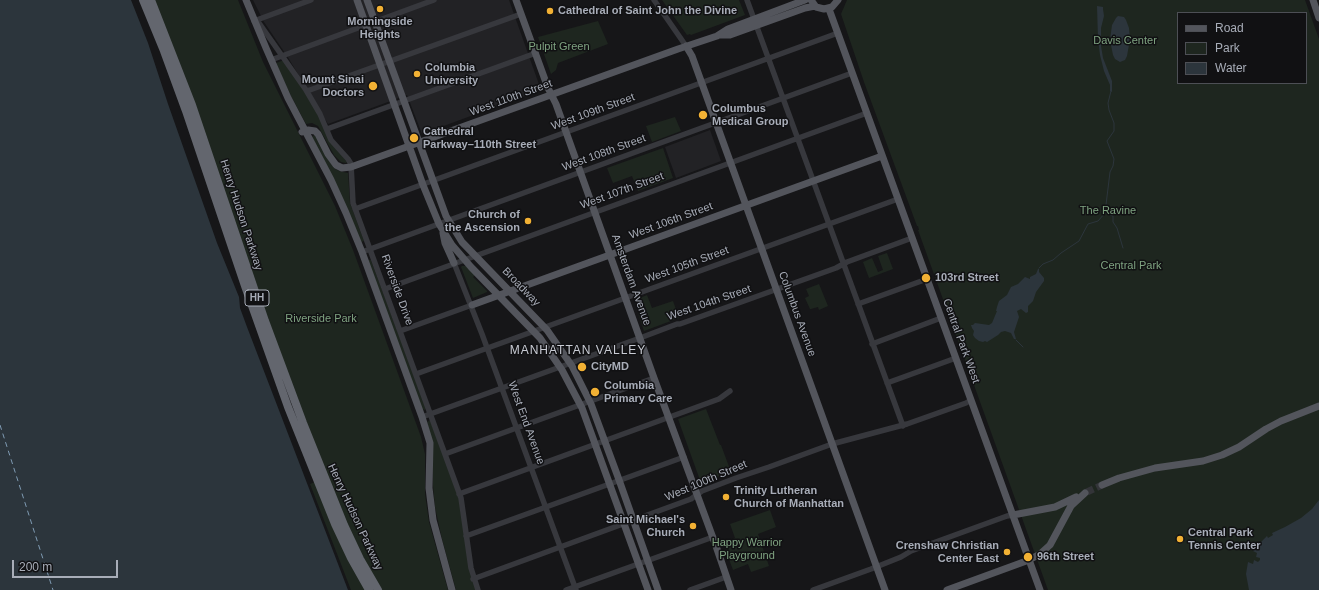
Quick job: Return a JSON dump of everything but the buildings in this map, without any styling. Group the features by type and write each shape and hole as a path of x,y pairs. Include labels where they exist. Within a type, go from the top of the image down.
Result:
{"highway":[{"name":"Henry Hudson Parkway","path":"143,0 186,111 288,407 332,518 351,558 369,590"},
{"name":"Henry Hudson Parkway","path":"151,0 176,60 262,311 303,423 344,525 360,559 378,590"}],"main road":[{"name":"Riverside Drive","path":"242,0 269,61 336,191 430,443 429,488 433,520 452,590"},
{"name":"Riverside Drive","path":"246,0 252,22"},
{"name":"Broadway","path":"356,0 440,227 464,259 534,331 560,367 580,405 648,590"},
{"name":"Broadway","path":"367,0 448,220 462,242 545,327 570,363 590,401 620,480 658,590"},
{"name":"Amsterdam Avenue","path":"516,0 566,132 731,590"},
{"name":"West 110th Street","path":"351,168 686,46 717,36 730,35 805,0"},
{"path":"813,3 822,9 830,8 835,5 838,0"},
{"path":"1312,0 1319,18"},
{"name":"West 110th Street","path":"756,22 805,8 813,3"},
{"name":"Central Park West","path":"830,8 852,73 1040,590"},
{"name":"Columbus Avenue","path":"686,46 690,52 762,248 885,590"},
{"path":"304,131 312,130 316,132 328,154 336,164 343,168 351,168"},
{"name":"West 106th Street","path":"472,306 882,156"},
{"path":"440,227 454,263"},
{"path":"1102,485 1123,477 1155,468 1203,461 1222,455 1239,447 1266,428 1319,406"},
{"path":"947,590 1029,560 1040,554 1049,547 1075,501 1086,492 1055,508 1013,515"}],"street":[{"path":"252,22 311,0"},
{"path":"269,61 434,0"},
{"path":"654,0 686,46"},
{"path":"747,0 903,426"},
{"path":"307,92 521,14"},
{"name":"Riverside Drive","path":"252,22 260,23 307,92 320,114 331,140 348,159 351,168 355,209 459,494 474,579 478,590"},
{"name":"West 109th Street","path":"355,209 838,33"},
{"path":"327,129 536,53"},
{"name":"West 108th Street","path":"360,253 440,227 448,220 852,73"},
{"name":"West 107th Street","path":"385,289 867,113"},
{"name":"West 105th Street","path":"416,374 898,199"},
{"name":"West 104th Street","path":"420,418 776,290 912,238"},
{"name":"West End Avenue","path":"454,263 488,348 575,588"},
{"path":"858,304 927,278"},
{"name":"West 106th Street","path":"400,331 472,306"},
{"path":"872,344 941,318"},
{"path":"887,383 956,358"},
{"path":"445,454 654,378"},
{"path":"459,494 719,399 730,391"},
{"name":"West 100th Street","path":"474,579 691,499 702,491 736,478 832,444 903,426 971,400"},
{"path":"466,536 684,457"},
{"path":"813,590 901,557 911,551 1013,515"},
{"path":"566,590 713,537"},
{"path":"690,590 726,577"}],"shaded area":[{"name":"Columbia University","path":"253,0 509,0 541,90 422,134 407,95 328,124 289,59 264,22"},
{"path":"710,130 721,161 676,178 665,147"}],"green space":[{"name":"Riverside Park","path":"151,0 238,0 263,62 335,206 353,250 421,437 425,454 425,494 429,522 448,590 351,590 310,484 324,478"},
{"path":"662,0 739,0 745,15 691,35 687,35"},
{"name":"Central Park","path":"847,0 1305,0 1319,39 1319,590 1048,590 918,230 918,226 864,82 841,14"},
{"name":"Pulpit Green","path":"598,21 608,44 558,63 556,70 551,74 538,37"},
{"path":"284,60 308,94 328,135 347,162 346,163 341,162 334,155 318,126 312,123 306,124 276,63"},
{"path":"675,117 681,131 652,142 646,126"},
{"path":"314,135 334,168 348,173 350,203 364,241 361,242 312,137"},
{"path":"663,148 673,178 638,191 632,176 613,183 607,168"},
{"path":"887,253 893,269 869,278 863,262 872,258 878,272 883,270 878,256"},
{"path":"371,260 426,408 425,410 422,409 368,261"},
{"path":"466,266 475,275 473,277 487,292 473,298 461,267"},
{"path":"819,284 828,306 819,310 818,307 810,309 805,298 809,296 806,289"},
{"path":"647,295 652,308 673,301 679,318 644,331 638,313 645,310 640,298"},
{"path":"706,409 731,472 701,483 678,419"},
{"path":"430,420 458,492 476,590 456,590 442,539 435,507 433,485 433,446 427,422"},
{"name":"Happy Warrior Playground","path":"770,510 776,527 758,534 769,566 751,572 748,564 733,570 723,543 735,538 730,524"}],"water":[{"path":"0,0 131,0 148,43 217,243 239,297 240,308 348,590 0,590"},
{"path":"1097,6 1103,7 1104,16 1101,28 1101,46 1103,58 1112,81 1112,92 1110,91 1110,85 1104,71 1100,55"},
{"path":"1118,16 1124,17 1126,20 1129,28 1130,39 1127,56 1125,60 1120,62 1115,59 1113,55 1110,40 1112,25"},
{"path":"1038,269 1044,278 1044,281 1036,292 1033,301 1028,306 1028,312 1026,313 1021,309 1017,311 1019,317 1014,332 1016,339 1014,339 1011,333 1005,331 1001,332 987,342 979,341 975,338 971,325 975,323 989,325 992,323 999,301 1007,295 1011,287 1018,284 1025,277 1030,279 1030,277 1036,274"},
{"path":"1319,500 1319,590 1249,590 1246,574 1248,562 1253,564 1254,560 1258,562 1260,560 1260,558 1256,557 1257,553 1253,551 1255,548 1267,536 1268,538 1273,535 1272,533 1301,518 1312,509"}],"waterway":[{"path":"1039,268 1043,264 1053,260 1079,241 1088,224 1098,221 1105,213 1110,172 1114,159 1107,141 1114,131 1114,123 1108,103 1111,91"},
{"path":"1105,213 1113,216 1113,222 1117,228 1123,248"},
{"path":"1139,265 1145,267"},
{"path":"1016,340 1023,347"}],"ferry route":[{"path":"0,425 53,590"}],"tunnel":[{"path":"1087,492 1102,485"}],"place":[{"name":"Morningside Heights","path":"380,9"},
{"name":"Cathedral of Saint John the Divine","path":"550,11"},
{"name":"Columbia University","path":"417,74"},
{"name":"Mount Sinai Doctors","path":"373,86"},
{"name":"Columbus Medical Group","path":"703,115"},
{"name":"Cathedral Parkway–110th Street","path":"414,138"},
{"name":"Church of the Ascension","path":"528,221"},
{"name":"103rd Street","path":"926,278"},
{"name":"CityMD","path":"582,367"},
{"name":"Columbia Primary Care","path":"595,392"},
{"name":"Trinity Lutheran Church of Manhattan","path":"726,497"},
{"name":"Saint Michael's Church","path":"693,526"},
{"name":"Central Park Tennis Center","path":"1180,539"},
{"name":"Crenshaw Christian Center East","path":"1007,552"},
{"name":"96th Street","path":"1028,557"}],"district":[{"name":"MANHATTAN VALLEY","path":"578,351"}],"park label":[{"name":"Davis Center","path":"1125,41"},
{"name":"The Ravine","path":"1108,211"}]}
